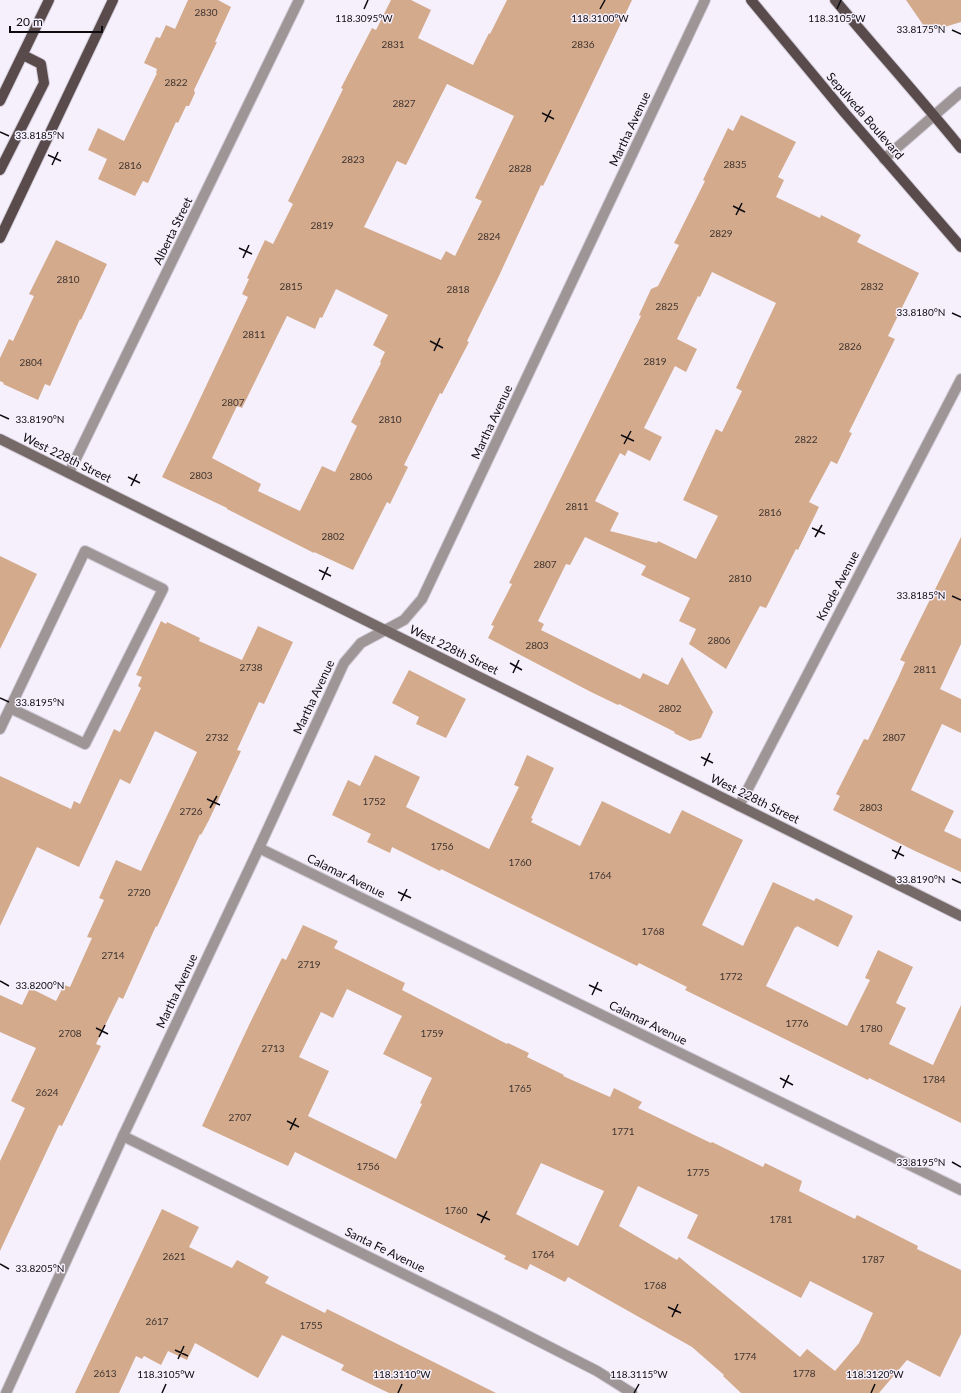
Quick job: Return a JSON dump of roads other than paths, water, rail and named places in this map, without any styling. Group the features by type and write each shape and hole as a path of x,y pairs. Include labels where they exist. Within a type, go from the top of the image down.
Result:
{"main road":[{"path":"0,101 49,0"},
{"path":"1,232 113,0"},
{"name":"Sepulveda Boulevard","path":"750,0 884,159 961,246"},
{"path":"835,0 961,148"},
{"path":"0,170 44,83 41,64 22,55"}],"street":[{"name":"Alberta Street","path":"69,473 299,0"},
{"name":"Martha Avenue","path":"6,1393 123,1136 259,848 344,663 361,643 404,620 422,599 705,0"},
{"path":"884,159 961,92"},
{"name":"Knode Avenue","path":"739,806 961,379"},
{"name":"West 228th Street","path":"0,440 961,916"},
{"path":"0,729 10,708 85,552 163,589 85,744 10,708"},
{"name":"Calamar Avenue","path":"259,848 961,1190"},
{"name":"Santa Fe Avenue","path":"123,1136 495,1319 597,1372 632,1393"}]}
